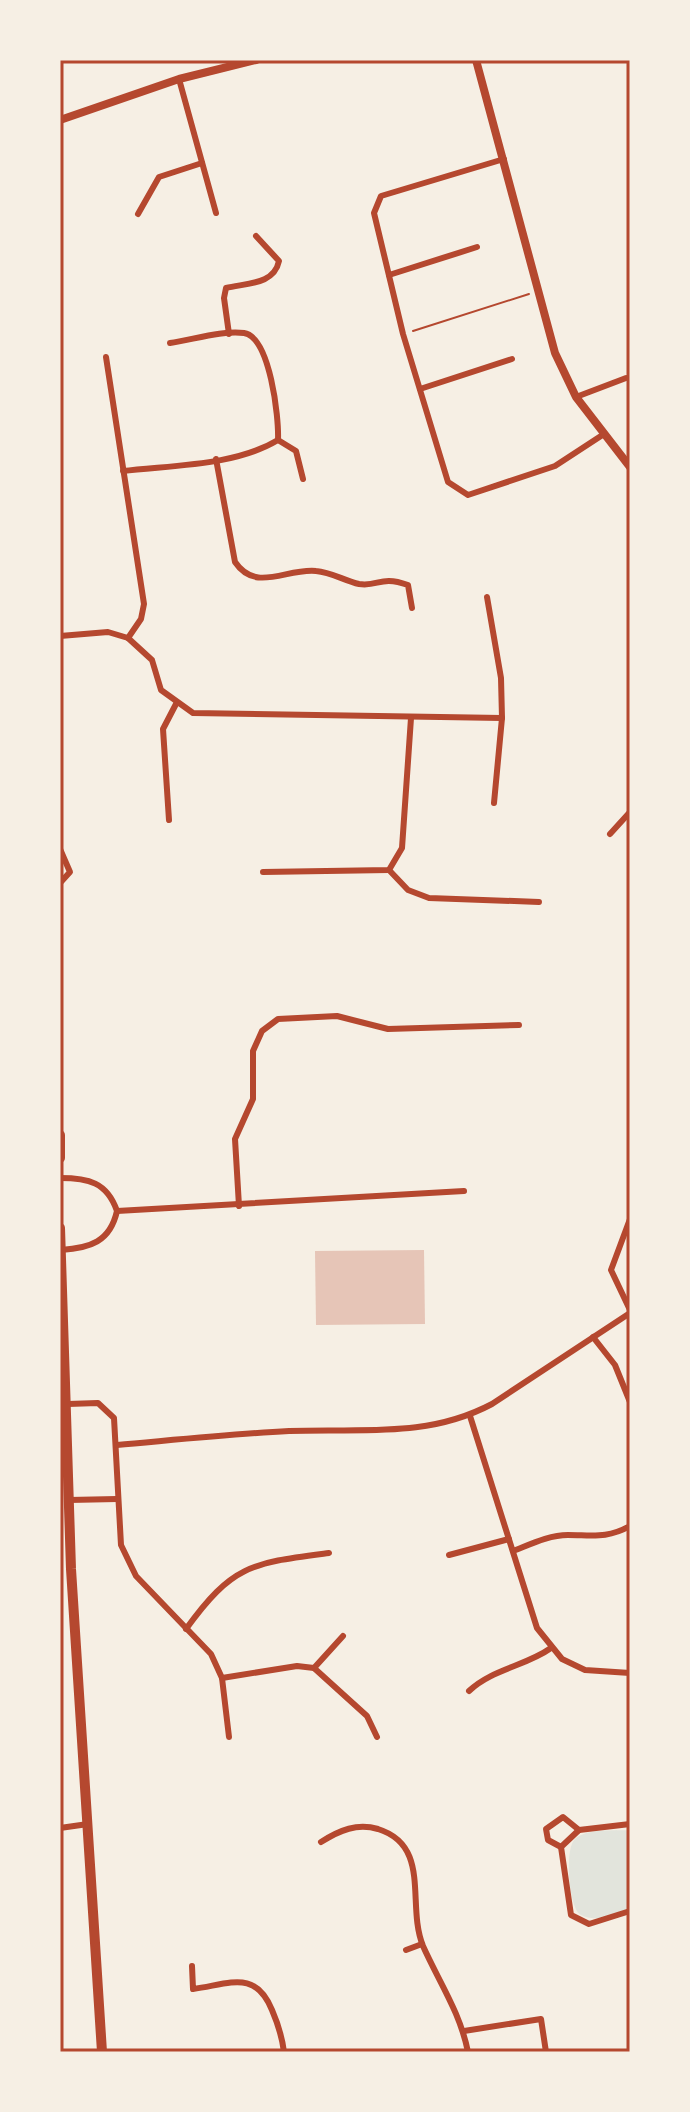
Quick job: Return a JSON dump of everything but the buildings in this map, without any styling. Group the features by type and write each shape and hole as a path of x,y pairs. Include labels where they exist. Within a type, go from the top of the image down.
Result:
{"main road":[{"path":"60,1135 60,1158"},
{"path":"60,1228 68,1404 67,1500 102,2052"}],"street":[{"path":"60,120 179,79 256,60"},
{"path":"476,60 555,353 576,397 630,467"},
{"path":"179,79 216,213"},
{"path":"504,159 381,196 374,213 403,334 448,482 468,495 555,466 604,434"},
{"path":"138,214 159,177 202,163"},
{"path":"229,334 224,298 226,288 268,280 277,271 279,261 256,236"},
{"path":"389,275 477,247"},
{"path":"170,343 245,333 255,338 264,349 279,424 278,440"},
{"path":"106,357 144,604 141,619 128,638"},
{"path":"420,389 512,359"},
{"path":"576,397 626,378"},
{"path":"123,471 216,459 263,449 278,440"},
{"path":"278,440 296,451 303,479"},
{"path":"216,459 235,562 244,575 259,579 316,571 363,585 388,578 408,585 412,608"},
{"path":"487,597 501,678 502,718 494,803"},
{"path":"60,636 108,632 128,638 152,660 161,690 176,704 204,715 502,718"},
{"path":"169,820 163,729 176,704"},
{"path":"389,870 402,848 411,718"},
{"path":"610,834 630,812"},
{"path":"60,849 70,872 60,883"},
{"path":"263,872 389,870 408,890 429,898 539,902"},
{"path":"239,1206 235,1139 253,1099 253,1051 262,1031 278,1019 337,1016 388,1029 519,1025"},
{"path":"60,1178 97,1182 109,1193 117,1211 113,1225 96,1244 61,1250"},
{"path":"117,1211 464,1191"},
{"path":"117,1445 291,1431 389,1432 431,1427 470,1416 630,1312 611,1270 630,1219"},
{"path":"593,1337 615,1365 630,1402"},
{"path":"68,1404 98,1403 114,1418 121,1545 136,1576 211,1654 222,1678 229,1737"},
{"path":"470,1416 537,1628 562,1659 585,1670 630,1673"},
{"path":"67,1500 117,1499"},
{"path":"513,1551 549,1537 569,1535 594,1538 630,1526"},
{"path":"449,1555 509,1539"},
{"path":"186,1629 214,1591 247,1567 329,1553"},
{"path":"314,1668 343,1636"},
{"path":"469,1691 481,1679 537,1658 551,1648"},
{"path":"222,1678 297,1666 314,1668 367,1716 377,1737"},
{"path":"561,1847 548,1840 546,1829 563,1817 579,1830"},
{"path":"60,1828 88,1824"},
{"path":"561,1847 579,1830 630,1824"},
{"path":"321,1842 337,1832 364,1825 391,1834 407,1850 416,1873 414,1909 422,1944 452,1997 468,2052"},
{"path":"561,1847 571,1915 589,1924 630,1911"},
{"path":"406,1950 422,1944"},
{"path":"192,1966 193,1989 241,1982 255,1983 264,1991 282,2033 284,2052"},
{"path":"464,2031 541,2019 546,2052"}],"path":[{"path":"403,334 530,294"}],"shaded area":[{"path":"630,1830 630,1908 600,1918 581,1915 573,1902 569,1878 570,1854 575,1839 593,1832"}]}
